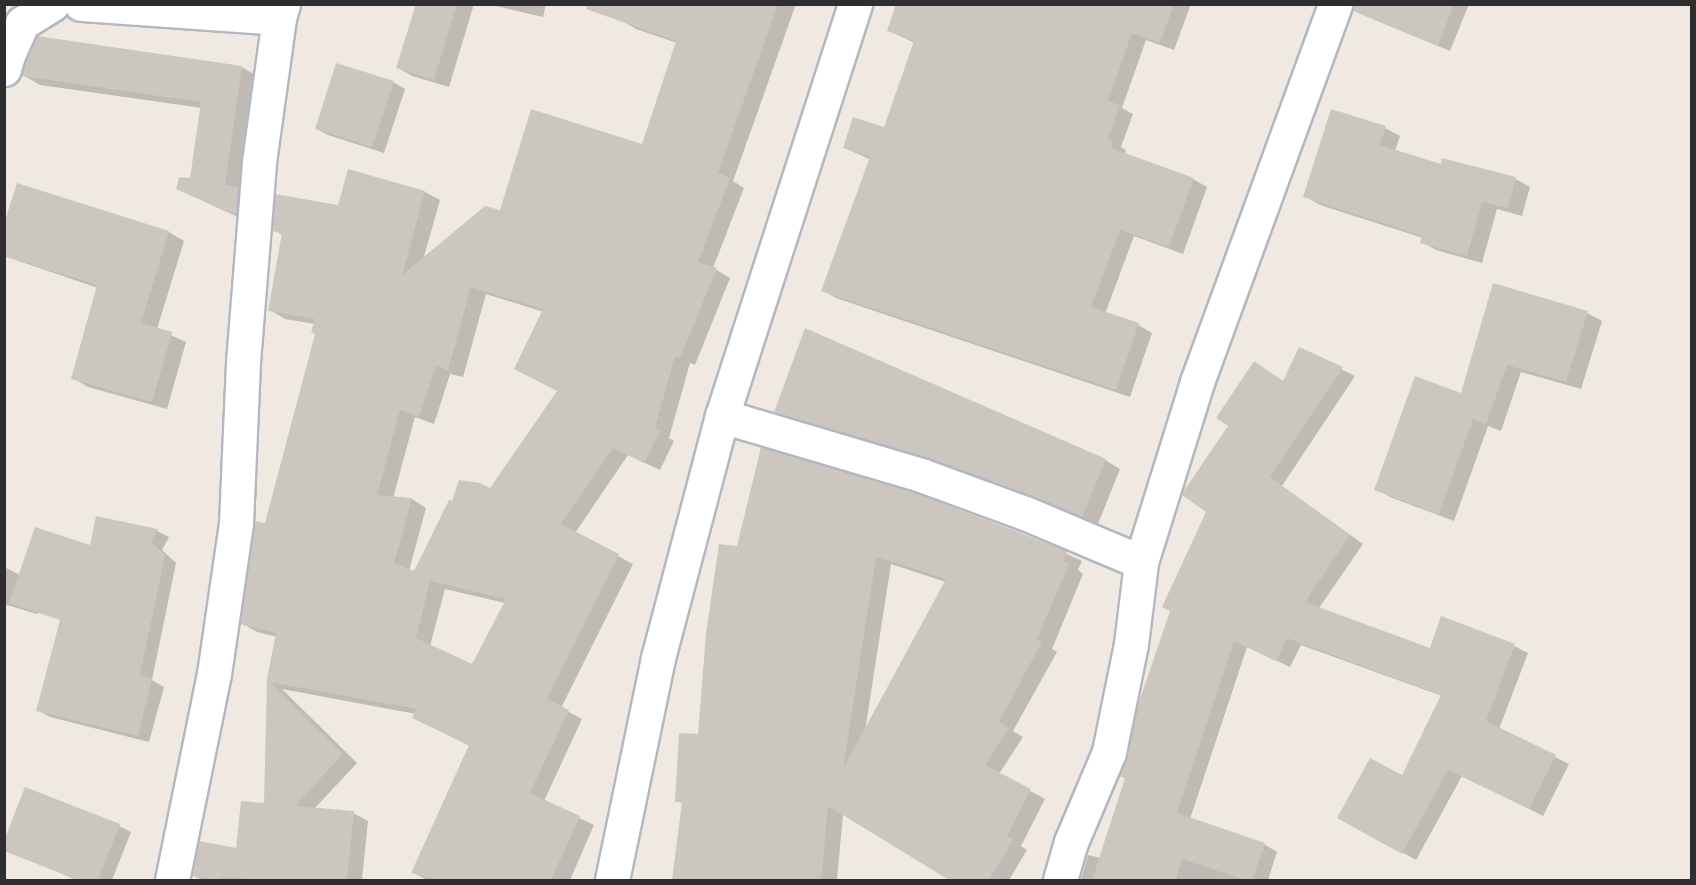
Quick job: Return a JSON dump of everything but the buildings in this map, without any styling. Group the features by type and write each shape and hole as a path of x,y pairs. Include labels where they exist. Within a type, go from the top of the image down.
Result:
{"street":[{"path":"4,69 22,23 53,4"},
{"path":"81,4 281,11 259,162 243,362 236,523 214,674 172,880"},
{"path":"612,880 658,658 722,416 855,4"},
{"path":"1060,880 1071,842 1109,752 1131,644 1141,562 1197,382 1335,4"},
{"path":"722,416 921,475 1025,513 1141,562"}]}
